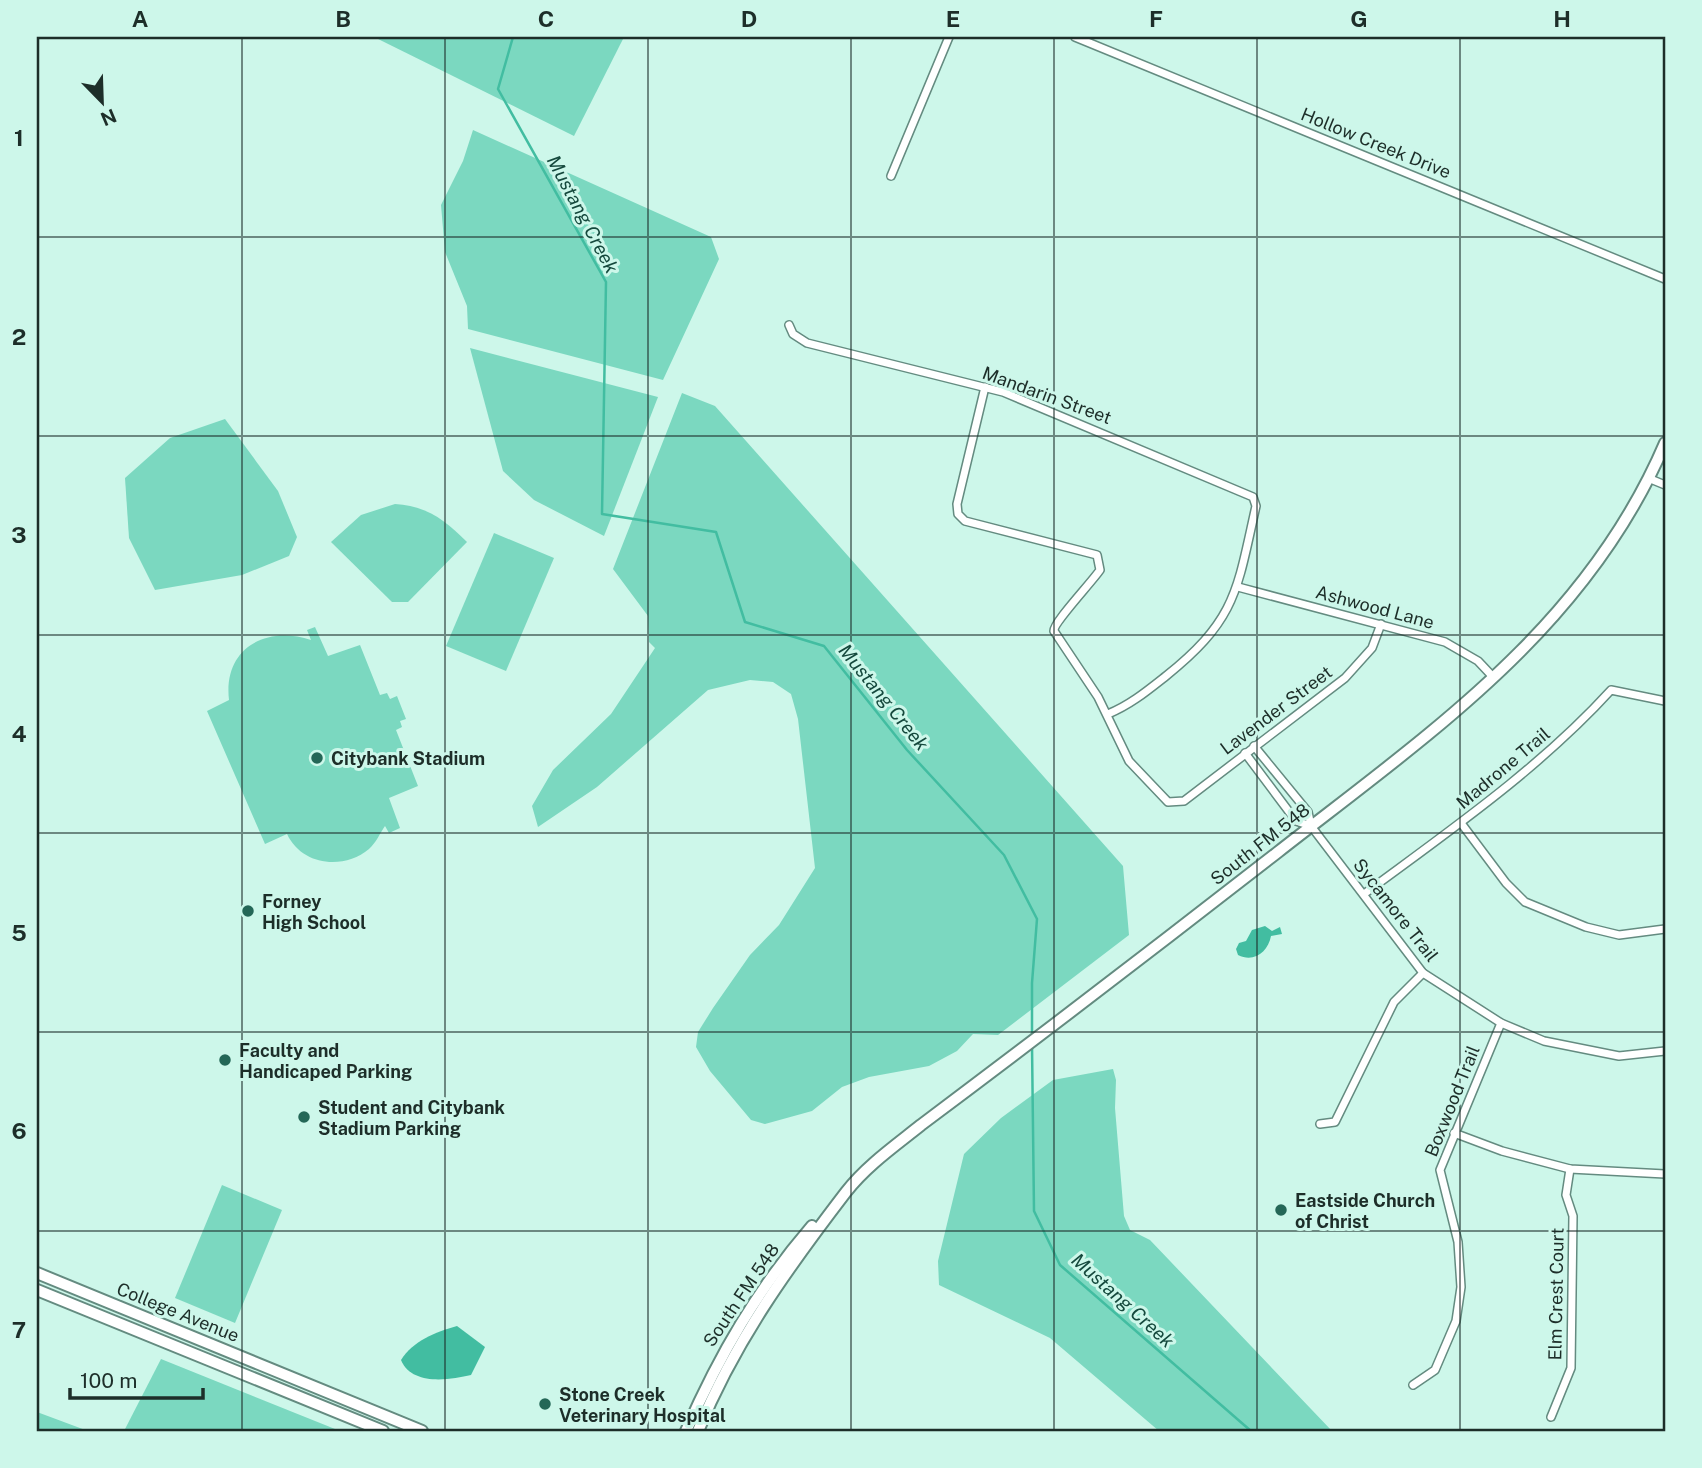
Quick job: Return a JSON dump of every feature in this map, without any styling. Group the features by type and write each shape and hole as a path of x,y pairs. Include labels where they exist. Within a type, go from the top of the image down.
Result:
{"main road":[{"name":"South FM 548","path":"686,1431 721,1354 762,1289 828,1207 897,1144 1411,749 1494,678 1546,628 1589,572 1630,511 1665,443"},
{"name":"South FM 548","path":"698,1431 726,1371 764,1304 846,1192"},
{"name":"College Avenue","path":"37,1273 422,1431"},
{"name":"College Avenue","path":"37,1290 383,1431"},
{"path":"149,1336 150,1320"},
{"path":"253,1379 261,1365"}],"street":[{"path":"891,176 950,37"},
{"name":"Hollow Creek Drive","path":"1075,37 1665,279"},
{"name":"Mandarin Street","path":"789,325 793,334 807,343 1017,397 1253,497 1256,506 1238,587"},
{"path":"985,387 957,503 958,514 965,521 1093,552 1100,560 1100,570 1087,590 1053,626 1057,638 1086,677 1108,714 1134,702 1203,645 1223,619 1238,587"},
{"path":"1648,478 1665,485"},
{"name":"Ashwood Lane","path":"1238,587 1381,624 1463,650 1494,678"},
{"name":"Lavender Street","path":"1108,714 1134,768 1161,797 1173,804 1184,801 1355,668 1372,648 1381,624"},
{"name":"Madrone Trail","path":"1364,894 1461,823 1578,726 1611,690 1665,701"},
{"name":"Sycamore Trail","path":"1254,746 1308,812 1311,826 1423,973 1502,1023 1544,1041 1619,1056 1665,1051"},
{"name":"Sycamore Trail","path":"1245,753 1296,821 1311,826"},
{"path":"1461,823 1506,883 1525,902 1586,927 1619,935 1665,929"},
{"path":"1320,1124 1335,1122 1394,1002 1423,973"},
{"name":"Boxwood Trail","path":"1413,1385 1435,1370 1456,1321 1460,1298 1458,1242 1440,1170 1502,1023"},
{"path":"1454,1133 1502,1151 1570,1169 1665,1174"},
{"name":"Elm Crest Court","path":"1551,1417 1571,1368 1573,1216 1566,1195 1570,1169"}],"shaded area":[{"path":"374,37 624,37 574,136"},
{"path":"473,130 711,237 719,259 663,380 468,329 467,306 445,252 441,205 463,161"},
{"path":"470,348 658,397 604,536 534,500 503,471"},
{"path":"682,393 715,406 1123,866 1129,935 998,1035 973,1034 957,1051 929,1066 869,1077 842,1087 812,1111 765,1124 751,1120 710,1071 696,1047 698,1032 713,1008 750,955 779,925 815,868 798,719 791,694 773,682 750,680 708,690 597,787 538,827 532,806 553,770 611,714 655,648 649,642 648,616 613,569"},
{"path":"225,419 278,491 297,537 289,556 242,575 155,590 129,538 125,478 170,438"},
{"path":"395,504 426,511 451,527 467,542 408,602 392,602 331,542 361,515"},
{"path":"494,533 554,558 506,671 446,646"},
{"name":"Citybank Stadium","path":"315,627 328,656 360,645 380,695 387,693 390,699 397,696 406,719 400,721 402,727 396,730 418,786 389,798 400,828 389,833 385,826 369,849 359,856 336,862 313,858 303,853 287,834 265,844 207,711 229,700 229,682 233,667 240,654 251,645 278,636 311,640 307,630"},
{"path":"1265,926 1272,931 1280,927 1282,934 1271,936 1267,947 1255,957 1238,955 1236,949 1239,943 1246,941 1252,930"},
{"path":"1113,1069 1116,1080 1115,1108 1124,1216 1130,1230 1150,1240 1332,1431 1159,1431 1050,1338 939,1285 938,1261 964,1154 1001,1118 1053,1080"},
{"path":"222,1185 282,1210 235,1323 175,1298"},
{"path":"457,1326 485,1347 471,1375 432,1379 413,1374 406,1368 401,1360 418,1342"},
{"path":"161,1359 340,1431 124,1431"},
{"path":"37,1412 88,1431 37,1431"}],"waterway":[{"name":"Mustang Creek","path":"513,37 498,89 606,282 602,514 716,532 745,622 824,646 907,750 1004,855 1037,919 1032,983 1032,1038"},
{"name":"Mustang Creek","path":"1032,1045 1034,1211 1060,1265 1251,1431"}],"place":[{"name":"Citybank Stadium","path":"317,758"},
{"name":"Forney High School","path":"248,911"},
{"name":"Faculty and Handicaped Parking","path":"225,1060"},
{"name":"Student and Citybank Stadium Parking","path":"304,1117"},
{"name":"Eastside Church of Christ","path":"1281,1210"},
{"name":"Stone Creek Veterinary Hospital","path":"545,1404"}]}
